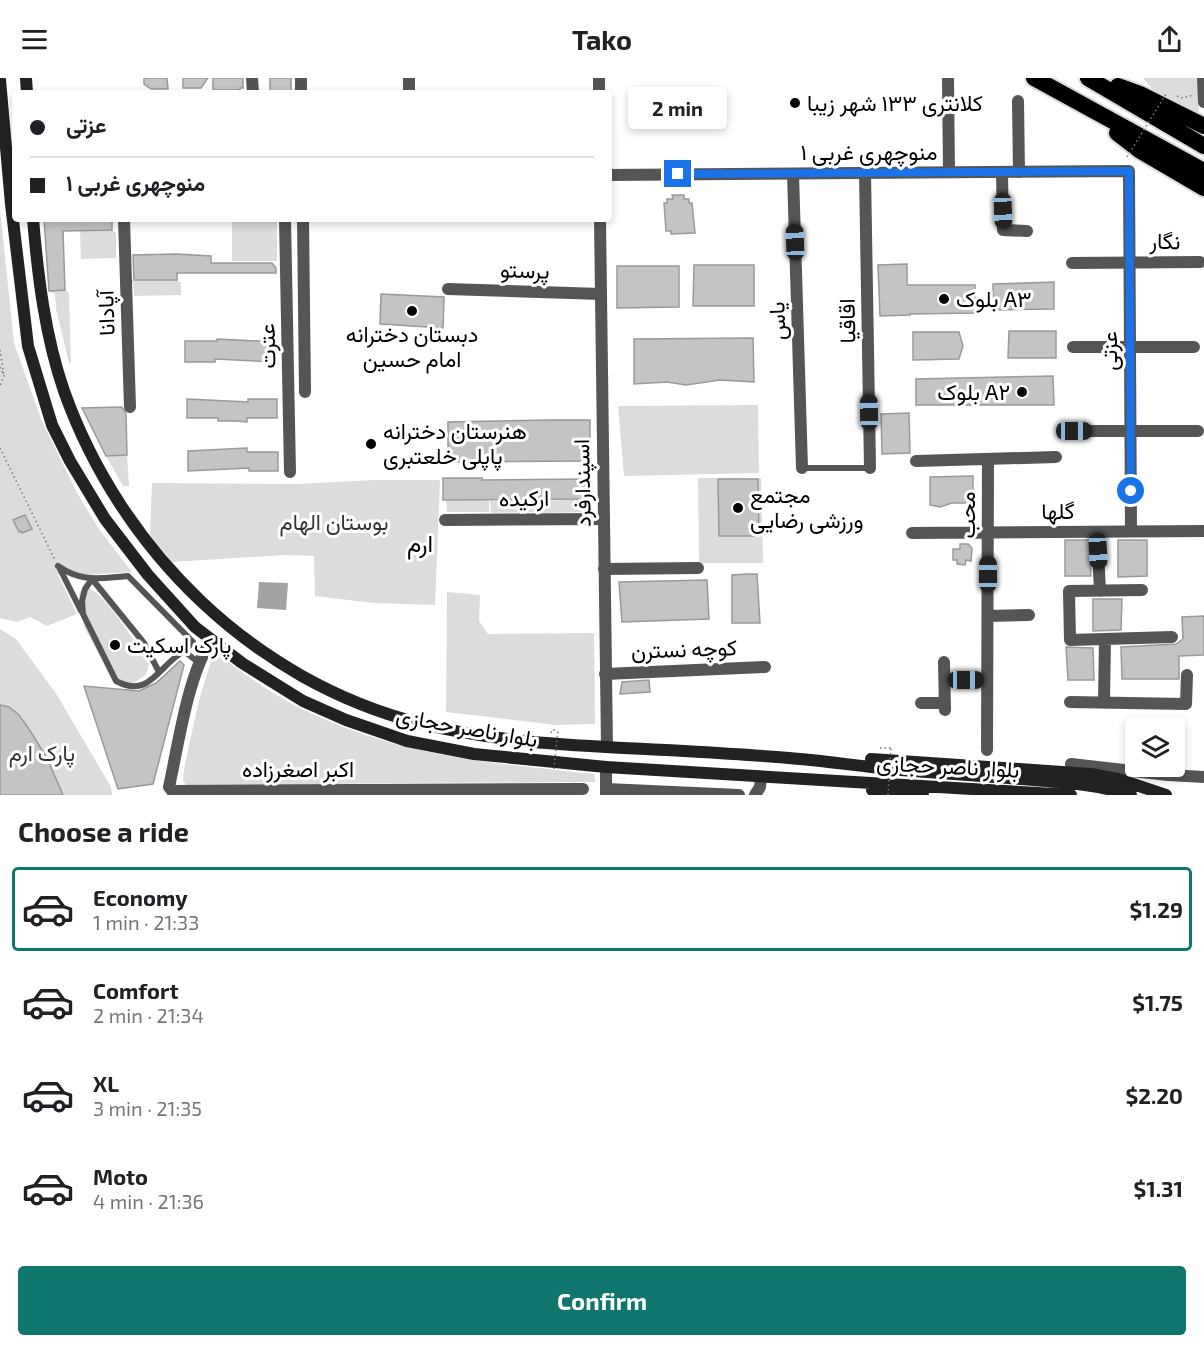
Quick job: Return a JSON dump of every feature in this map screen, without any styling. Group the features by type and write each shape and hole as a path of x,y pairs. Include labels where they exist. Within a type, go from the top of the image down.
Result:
{"highway":[{"path":"1034,78 1204,171"},
{"path":"1088,78 1204,146"},
{"path":"1095,78 1140,94 1204,126"},
{"path":"1071,99 1139,150 1204,188"}],"main road":[{"name":"بلوار ناصر حجازی","path":"0,80 12,212"},
{"name":"بلوار ناصر حجازی","path":"13,222 28,346 52,425 70,461 105,519 148,576 208,646 303,700 346,720 387,735 474,754 606,768 1071,795"},
{"name":"بلوار ناصر حجازی","path":"33,222 44,314 64,391 98,470 146,543 204,605 239,635 292,670 330,691 376,710 418,723 517,740 789,758 900,770 1067,782 1131,795"},
{"path":"789,758 901,760 1066,771 1118,779 1166,795"},
{"path":"790,779 922,795"}],"street":[{"path":"948,78 948,172"},
{"path":"1203,78 1204,102"},
{"path":"1018,101 1019,172"},
{"name":"منوچهری غربی ۱","path":"612,175 1129,171"},
{"name":"عزتی","path":"1129,171 1131,531"},
{"path":"1002,172 1003,230 1027,231"},
{"name":"اقاقیا","path":"865,173 870,468"},
{"name":"یاس","path":"793,174 802,468"},
{"name":"آپادانا","path":"123,222 130,406"},
{"name":"عترت","path":"285,222 290,472"},
{"path":"303,222 305,392"},
{"name":"اسپندارفرد","path":"600,222 607,747"},
{"name":"نگار","path":"1072,263 1200,262"},
{"name":"پرستو","path":"448,289 601,294"},
{"path":"1073,347 1194,347"},
{"path":"1074,431 1198,431"},
{"path":"916,461 1056,457"},
{"name":"محب","path":"987,750 988,459"},
{"name":"ارکیده","path":"446,520 604,519"},
{"path":"1097,531 1100,591"},
{"name":"گلها","path":"912,533 1204,531"},
{"path":"604,569 698,568"},
{"path":"1142,590 1069,591 1070,640 1172,637"},
{"path":"988,616 1029,615"},
{"path":"1104,701 1106,640"},
{"name":"اکبر اصغرزاده","path":"208,646 199,663 169,787 172,791 444,793 583,789"},
{"path":"921,703 945,707 944,662"},
{"name":"کوچه نسترن","path":"605,674 765,667"},
{"path":"1070,702 1186,704 1187,675"},
{"path":"945,681 987,680"},
{"path":"1071,764 1168,776 1204,777"},
{"path":"606,768 606,792 739,795"},
{"path":"755,795 760,787 761,777"}],"lane":[{"path":"802,468 870,468"},
{"path":"58,566 116,681 125,686 146,685 175,656 193,642"},
{"path":"58,566 68,573 92,579 128,576 193,642 208,646"},
{"path":"82,614 85,589 92,579"},
{"path":"92,579 144,643 159,672"},
{"path":"184,651 199,663"}],"path":[{"path":"1127,157 1166,94"},
{"path":"0,350 4,376 0,386"},
{"path":"0,367 4,376"},
{"path":"0,448 58,566"},
{"path":"552,730 558,730 554,769"},
{"path":"874,748 891,748 888,795"}],"green space":[{"path":"1143,78 1198,78 1199,114 1156,93"},
{"path":"0,209 14,343 42,421 77,493 99,529 132,572 85,575 72,571 58,575 77,614 47,626 30,617 17,622 0,618"},
{"path":"232,222 277,222 277,261 232,261"},
{"path":"112,230 116,233 116,258 81,259 80,231"},
{"path":"129,280 177,280 181,283 181,295 134,296 133,284"},
{"path":"65,290 69,293 71,363 69,363 56,309 55,294 48,291"},
{"path":"758,405 759,473 624,476 618,406"},
{"path":"127,455 129,486 123,486 106,456"},
{"path":"698,478 761,478 763,563 699,563"},
{"name":"بوستان الهام","path":"375,480 440,480 435,605 373,603 315,596 314,556 285,555 172,562 150,535 152,483 298,484"},
{"path":"489,498 489,512 447,512 446,500"},
{"path":"492,498 493,501 539,498 539,512 491,513 490,499"},
{"path":"540,498 543,501 589,499 591,509 587,512 540,513"},
{"name":"پارک اسکیت","path":"85,586 102,598 111,608 149,664 146,675 133,683 112,678 84,627 79,593"},
{"path":"447,592 480,595 479,621 488,634 594,633 595,724 556,725 446,712"},
{"name":"پارک ارم","path":"0,629 16,639 57,695 111,787 112,795 0,795"},
{"path":"214,652 290,703 338,725 373,737 445,755 594,774 595,782 188,787 183,781 185,764 199,700"}],"shaded area":[{"path":"259,582 288,583 286,610 257,608"}],"building":[{"path":"144,78 167,78 168,89 151,89 144,84"},
{"path":"183,78 208,78 201,88 183,88"},
{"path":"213,78 243,78 243,88 240,90 213,89"},
{"path":"270,78 291,78 291,90 270,90"},
{"path":"672,195 684,195 684,199 689,199 689,203 692,203 695,233 671,234 671,231 666,231 664,203 667,203 667,199 673,199"},
{"path":"44,222 112,222 112,230 63,231 65,290 49,291"},
{"path":"133,255 211,256 211,263 272,263 276,268 276,273 177,273 177,280 134,280"},
{"path":"907,264 907,285 975,285 975,313 880,316 878,265"},
{"path":"694,265 754,265 754,306 693,306"},
{"path":"617,266 679,266 679,307 617,308"},
{"path":"1054,282 1054,309 993,310 993,284"},
{"name":"دبستان دخترانه امام حسین","path":"381,294 444,297 443,328 380,324"},
{"path":"1009,331 1056,331 1056,358 1008,358"},
{"path":"913,332 959,332 963,346 959,359 913,360"},
{"path":"753,338 754,382 720,380 686,385 667,382 634,384 634,339"},
{"path":"217,339 277,342 277,362 215,359 215,362 185,362 185,341 217,341"},
{"path":"1053,376 1054,405 916,405 916,379"},
{"path":"187,399 248,402 248,399 277,399 277,418 247,418 247,422 218,421 218,418 187,418"},
{"path":"122,407 126,414 127,455 106,456 82,408"},
{"path":"909,413 910,453 882,454 881,414"},
{"path":"590,420 590,461 448,462 448,422"},
{"path":"247,448 247,452 278,452 278,471 249,471 249,468 188,471 188,451"},
{"path":"973,476 973,503 952,503 940,507 930,505 930,477"},
{"path":"443,478 589,479 589,499 443,500"},
{"name":"مجتمع ورزشی رضایی","path":"718,479 758,479 759,536 719,536"},
{"path":"25,515 32,529 22,533 19,532 13,520"},
{"path":"1065,540 1089,540 1091,576 1065,576"},
{"path":"1118,540 1147,540 1147,576 1118,577"},
{"path":"960,544 968,544 972,548 971,561 966,560 965,565 957,564 957,560 953,560 953,549 960,549"},
{"path":"757,574 760,623 732,623 732,575"},
{"path":"707,580 709,619 622,622 619,582"},
{"path":"1093,599 1122,599 1121,630 1093,631"},
{"path":"1204,616 1204,655 1179,656 1179,679 1122,679 1121,647 1176,644 1183,639 1182,617"},
{"path":"1066,647 1093,648 1094,680 1068,680"},
{"path":"180,661 184,665 153,784 118,789 84,686 139,691 156,683"},
{"path":"649,680 650,692 620,694 622,682"},
{"path":"0,705 9,707 19,715 29,729 47,758 63,795 0,795"}],"place":[{"name":"کلانتری ۱۳۳ شهر زیبا","path":"795,103"},
{"name":"بلوک A۳","path":"944,299"},
{"name":"دبستان دخترانه امام حسین","path":"412,311"},
{"name":"بلوک A۲","path":"1022,392"},
{"name":"هنرستان دخترانه پاپلی خلعتبری","path":"371,444"},
{"name":"مجتمع ورزشی رضایی","path":"738,508"},
{"name":"پارک اسکیت","path":"115,645"}],"district":[{"name":"ارم","path":"420,544"}],"route":[{"path":"678,174 1129,171 1131,491"}]}
